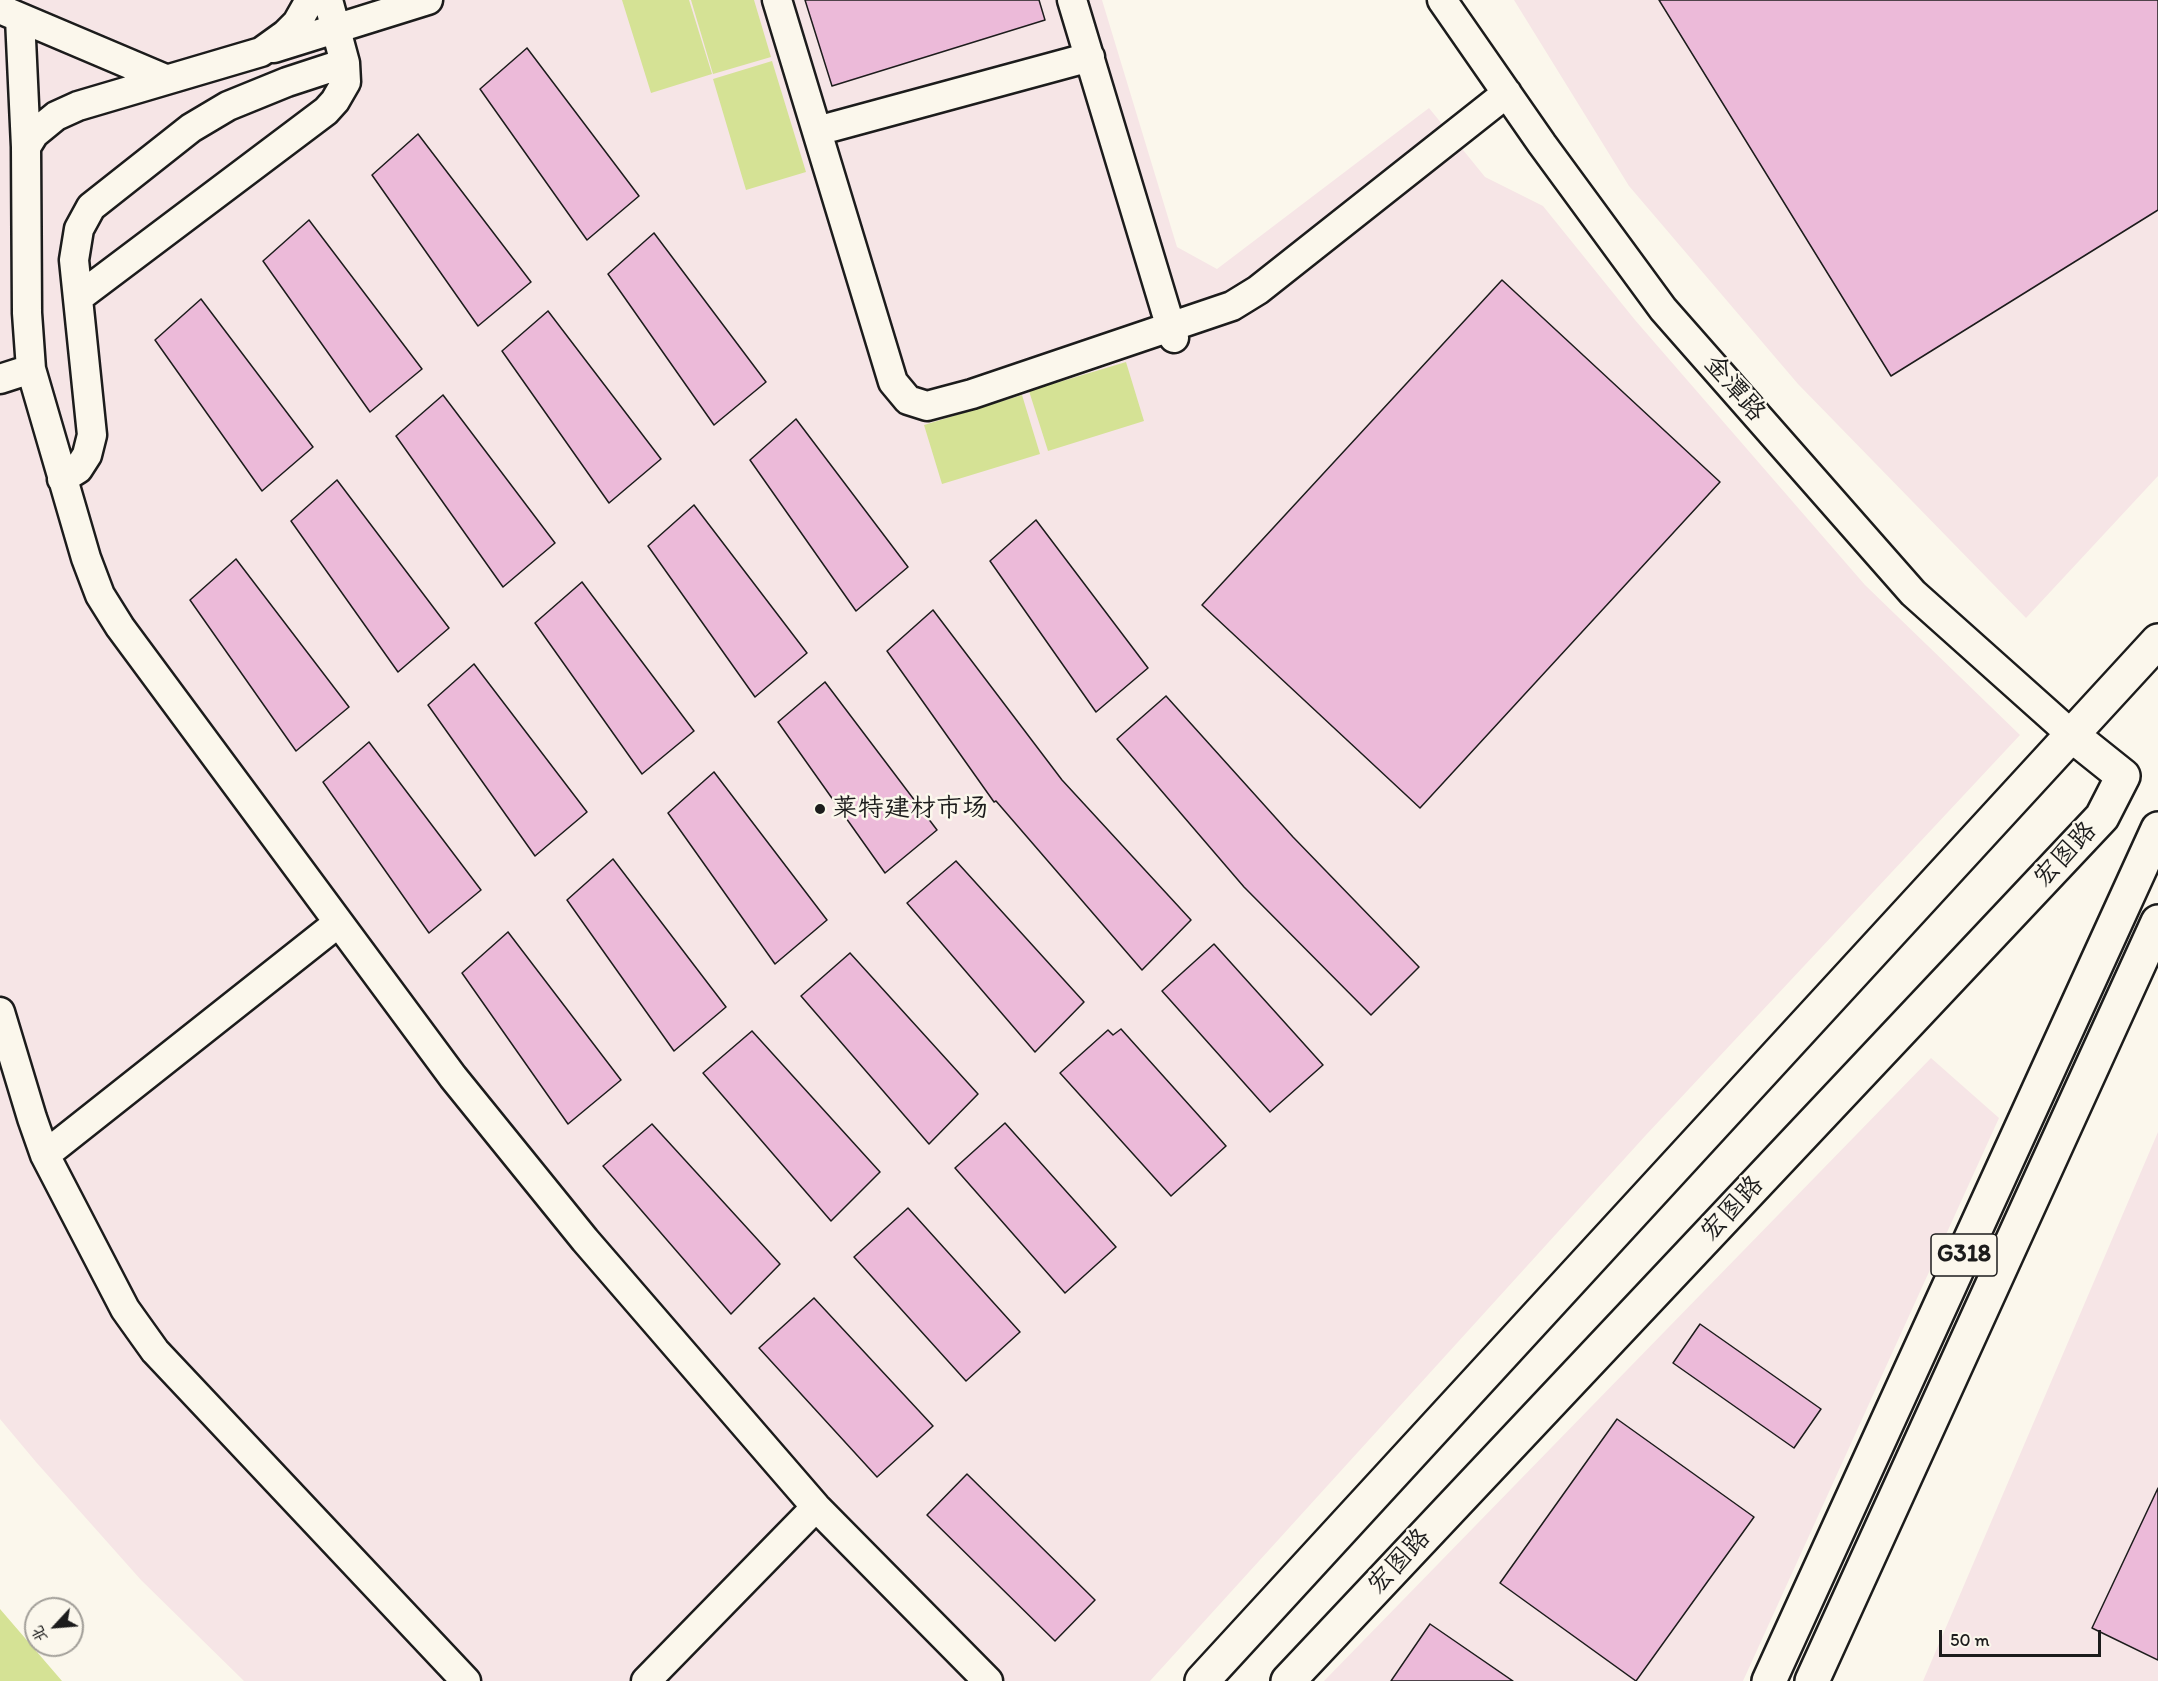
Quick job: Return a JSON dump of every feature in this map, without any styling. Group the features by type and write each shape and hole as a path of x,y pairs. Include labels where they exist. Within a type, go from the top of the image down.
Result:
{"main road":[{"path":"1202,1681 2158,641"},
{"name":"宏图路","path":"1288,1681 2102,818 2123,776 2073,736"},
{"name":"G318","path":"1769,1681 2158,829"},
{"name":"G318","path":"1812,1681 2158,922"}],"street":[{"path":"261,52 286,34 297,22 310,0"},
{"path":"79,297 326,111 335,101 346,82 345,63 328,0"},
{"path":"26,147 34,134 56,116 78,106 428,0"},
{"path":"777,0 893,382 908,400 927,406 1172,333 1232,306 1258,290 1507,93"},
{"path":"1072,0 1172,333"},
{"name":"金潭路","path":"1442,0 1663,309 1905,584 2073,736"},
{"path":"165,79 10,14 26,147 27,313 31,369 62,479 100,595 120,627 453,1077 585,1240 816,1507 988,1681"},
{"path":"817,130 1090,57"},
{"path":"62,479 78,469 87,455 92,435 74,260 79,229 91,207 191,128 228,106 287,82 345,63"},
{"path":"0,379 31,369"},
{"path":"45,1155 338,923"},
{"path":"0,1012 45,1155 125,1309 155,1351 466,1681"},
{"path":"646,1681 816,1507"}],"shaded area":[{"path":"0,0 1102,0 1177,247 1217,269 1429,108 1485,177 1543,206 1635,320 1865,585 2020,735 1646,1135 1150,1681 244,1681 141,1580 0,1419"},
{"path":"1514,0 2158,0 2158,476 2026,618 1798,384 1629,186"},
{"path":"1931,1058 1999,1118 1743,1681 1324,1681"},
{"path":"2158,1132 2158,1681 1923,1681"}],"green space":[{"path":"622,0 689,0 712,74 651,93"},
{"path":"691,0 754,0 771,57 713,74"},
{"path":"772,61 806,172 746,190 713,79"},
{"path":"1126,362 1144,421 1048,451 1029,391"},
{"path":"1022,395 1040,454 942,484 924,425"},
{"path":"0,1609 24,1637 24,1657 41,1657 62,1681 0,1681"}],"building":[{"path":"805,0 1039,0 1045,20 832,86"},
{"path":"1659,0 2158,0 2158,210 1891,376"},
{"path":"527,48 639,196 587,240 480,89"},
{"path":"418,134 531,282 478,326 372,175"},
{"path":"309,220 422,369 370,412 263,261"},
{"path":"654,233 766,382 714,425 608,274"},
{"path":"1502,280 1720,482 1420,808 1202,605"},
{"path":"201,299 313,447 262,491 155,340"},
{"path":"548,311 661,459 609,503 502,351"},
{"path":"443,395 555,543 503,587 396,436"},
{"path":"796,419 908,567 856,611 750,460"},
{"path":"337,480 449,628 398,672 291,521"},
{"path":"694,505 807,653 755,697 648,546"},
{"path":"1036,520 1148,668 1096,712 990,561"},
{"path":"236,559 349,707 296,751 190,600"},
{"path":"582,582 694,731 642,774 535,623"},
{"path":"933,610 1062,780 1191,920 1142,970 996,801 994,802 887,651"},
{"path":"474,664 587,812 535,856 428,705"},
{"path":"825,682 937,830 885,873 778,722"},
{"path":"1166,696 1293,837 1419,967 1371,1015 1244,887 1117,739"},
{"path":"369,742 481,890 429,933 323,782"},
{"path":"714,772 827,920 775,964 668,813"},
{"path":"613,859 726,1007 674,1051 567,900"},
{"path":"956,861 1084,1002 1035,1052 907,903"},
{"path":"508,932 621,1080 568,1124 462,973"},
{"path":"1214,944 1323,1065 1270,1112 1162,991"},
{"path":"850,953 978,1094 929,1144 801,996"},
{"path":"1121,1029 1226,1146 1171,1196 1060,1073 1108,1030 1113,1035"},
{"path":"752,1031 880,1172 831,1221 703,1073"},
{"path":"1005,1123 1116,1247 1065,1293 955,1168"},
{"path":"652,1124 780,1264 731,1314 603,1166"},
{"path":"908,1208 1020,1332 966,1381 854,1257"},
{"path":"814,1298 933,1426 877,1477 759,1348"},
{"path":"1700,1324 1821,1409 1794,1448 1673,1363"},
{"path":"1617,1419 1754,1517 1636,1681 1500,1583"},
{"path":"967,1474 1095,1600 1055,1641 927,1515"},
{"path":"2158,1488 2158,1660 2092,1628"},
{"path":"1430,1624 1513,1681 1391,1681"}],"place":[{"name":"莱特建材市场","path":"820,809"}]}
